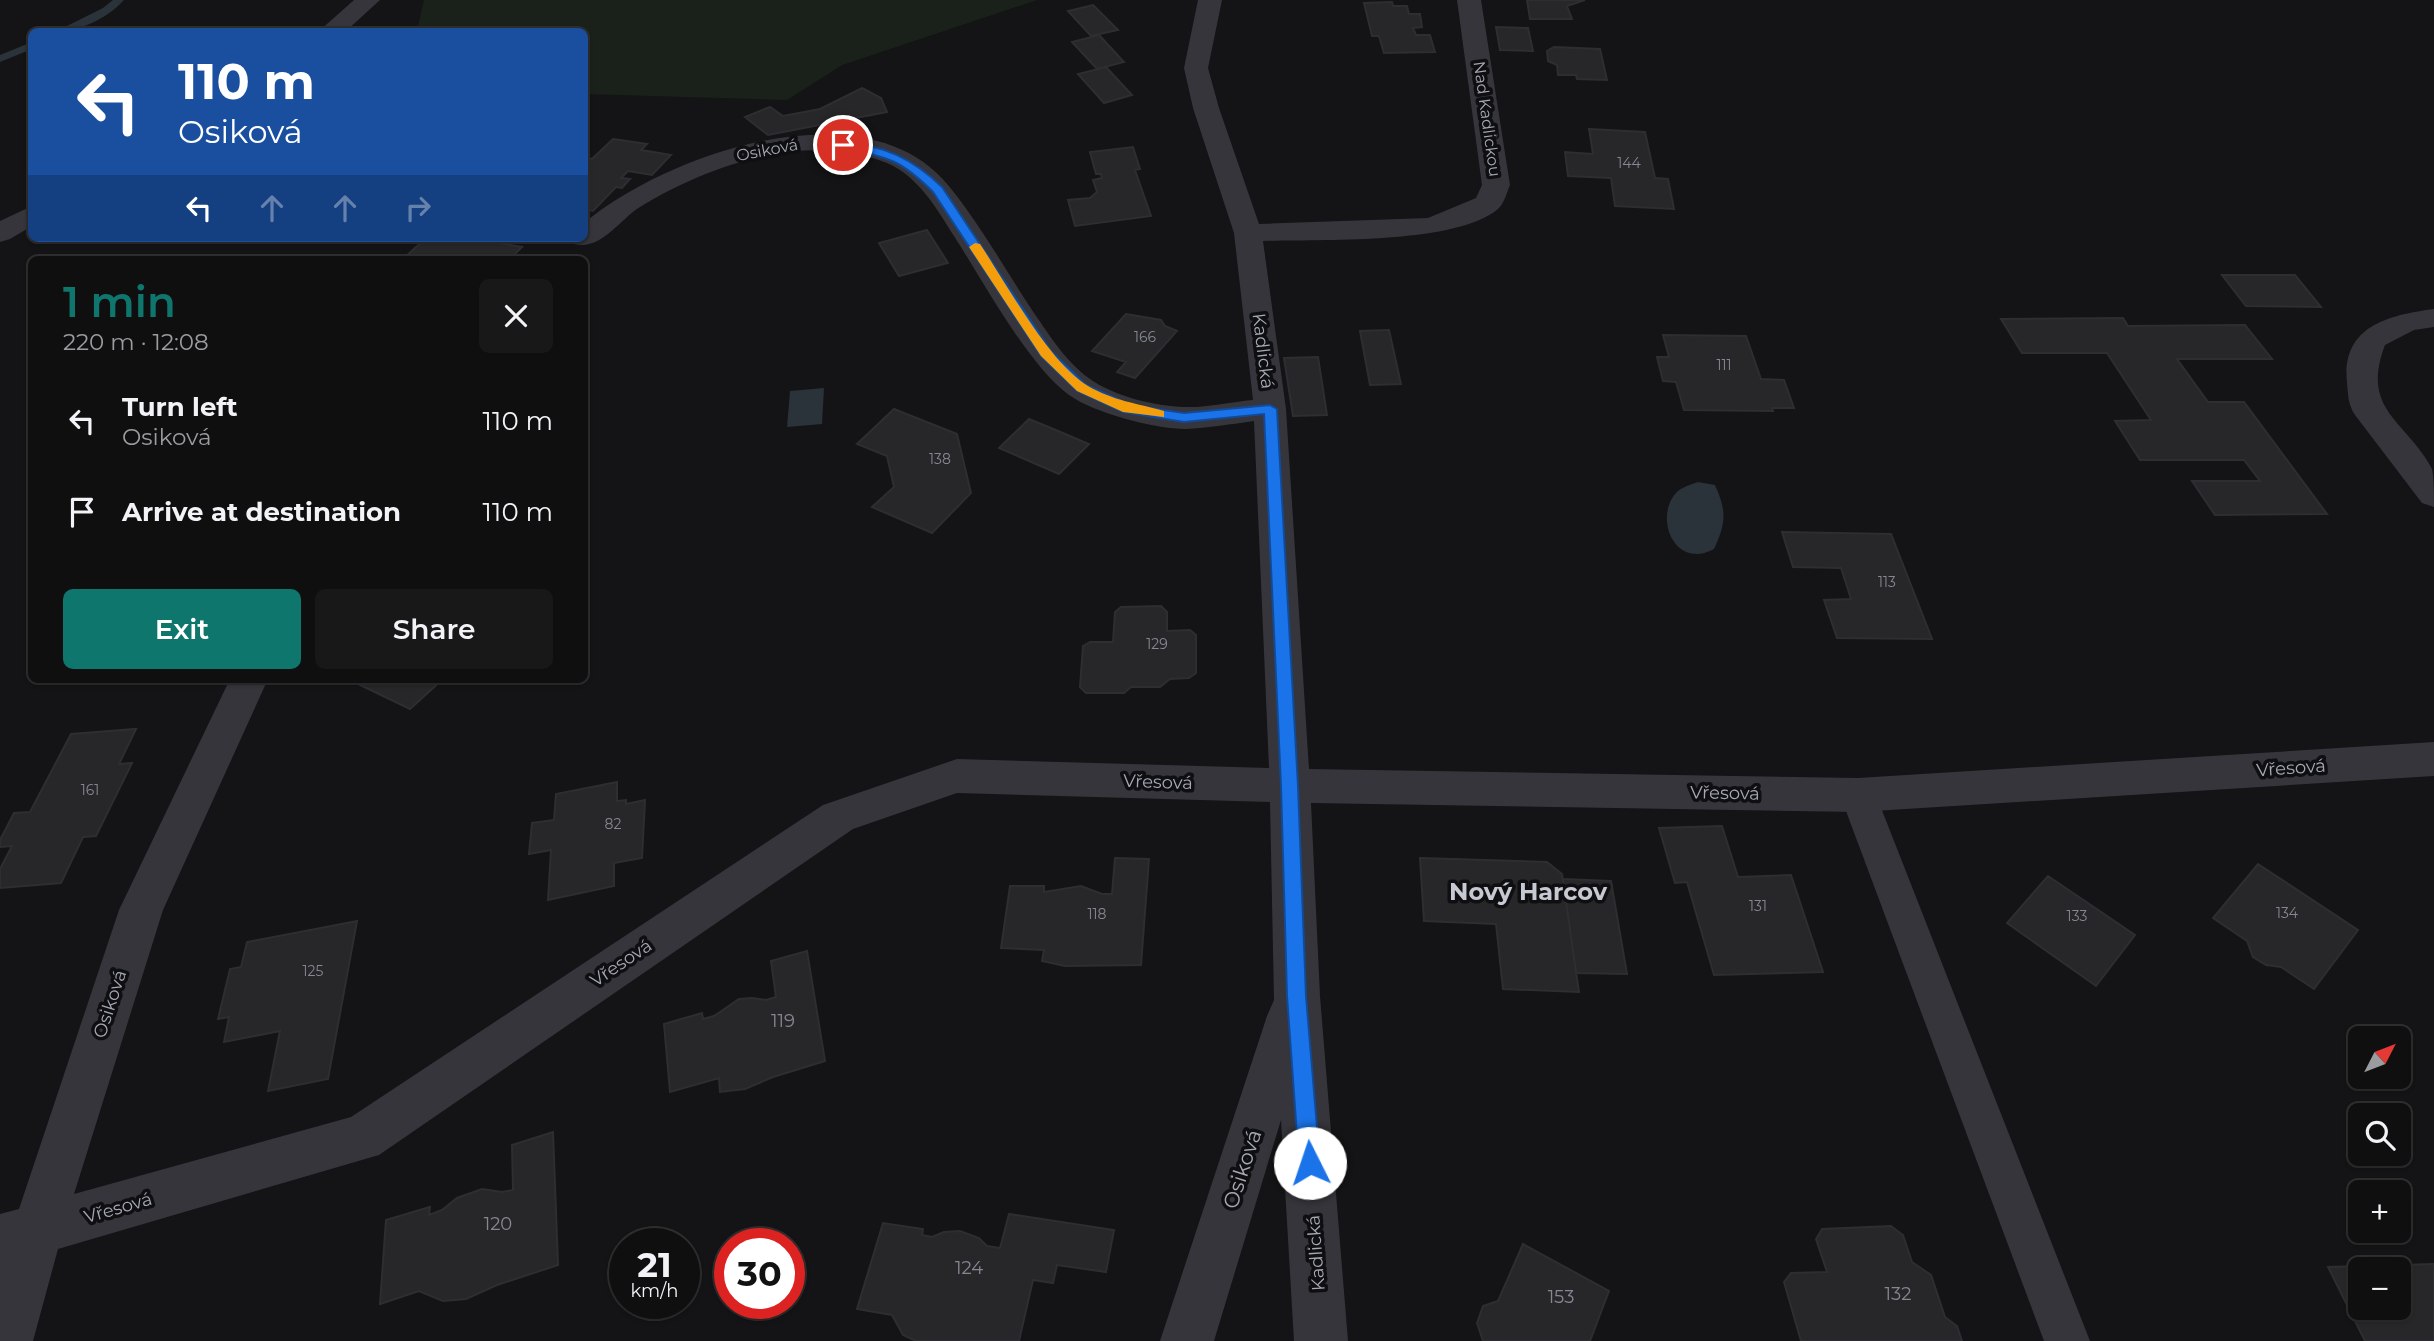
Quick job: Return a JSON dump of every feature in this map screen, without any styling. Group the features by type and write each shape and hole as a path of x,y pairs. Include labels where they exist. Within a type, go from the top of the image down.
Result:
{"street":[{"path":"335,28 368,0"},
{"name":"Kadlická","path":"1210,0 1196,68 1206,108 1248,233 1270,409 1290,786 1297,996 1321,1341"},
{"name":"Nad Kadlickou","path":"1248,233 1431,226 1466,214 1488,202 1496,185 1469,0"},
{"name":"Osiková","path":"588,235 630,201 700,166 751,150 802,143 864,147 896,157 918,170 938,190 1046,354 1081,388 1128,409 1184,418 1270,409"},
{"path":"0,233 28,216"},
{"name":"Osiková","path":"564,256 580,242"},
{"path":"2434,318 2407,322 2372,339 2361,367 2366,408 2434,495"},
{"name":"Osiková","path":"6,1341 18,1236 141,910 246,683"},
{"name":"Vřesová","path":"18,1236 362,1138 838,817 957,776 1290,786 1858,795 2434,759"},
{"name":"Osiková","path":"1187,1341 1297,996"}],"lane":[{"path":"1858,795 2067,1341"}],"shaded area":[{"path":"424,0 1037,0 842,65 787,100 588,94 588,28 418,28"},
{"path":"824,388 822,424 787,427 790,391"},
{"path":"1698,482 1715,485 1724,517 1714,549 1698,554 1679,547 1668,530 1667,520 1668,509 1678,491"}],"building":[{"path":"1527,0 1585,0 1567,6 1572,19 1530,19"},
{"path":"1392,2 1393,6 1407,6 1409,14 1420,14 1422,27 1413,28 1416,35 1430,35 1435,52 1384,53 1379,36 1372,36 1364,3"},
{"path":"1093,5 1118,30 1091,36 1068,11"},
{"path":"1496,27 1528,28 1533,51 1500,50"},
{"path":"1099,35 1124,62 1097,69 1072,42"},
{"path":"1554,47 1600,49 1607,80 1558,75 1557,65 1548,61 1547,51"},
{"path":"1106,67 1132,95 1104,103 1078,74"},
{"path":"862,88 881,98 887,112 768,135 745,117 770,107 783,116 820,109"},
{"path":"1589,129 1645,132 1655,178 1668,179 1674,209 1615,206 1611,178 1568,176 1565,152 1593,154"},
{"path":"613,139 647,144 641,150 671,155 652,175 628,171 621,178 630,179 622,188 616,187 593,211 588,210 588,158 592,159"},
{"path":"1133,147 1140,169 1135,170 1151,216 1075,226 1068,200 1090,198 1097,192 1093,180 1102,178 1101,174 1096,174 1090,152"},
{"path":"927,230 948,263 899,276 879,243"},
{"path":"422,242 493,242 522,247 513,256 406,256"},
{"path":"2222,275 2295,275 2321,307 2246,306"},
{"path":"1126,314 1161,320 1165,326 1177,331 1135,378 1117,372 1126,362 1092,351"},
{"path":"2123,318 2128,326 2245,325 2272,359 2177,359 2208,402 2244,402 2327,514 2215,515 2192,481 2260,481 2244,460 2140,460 2115,421 2151,420 2107,353 2022,353 2001,319"},
{"path":"1389,330 1401,384 1370,385 1360,331"},
{"path":"1663,335 1746,336 1761,379 1784,380 1794,408 1772,408 1773,411 1684,410 1676,382 1663,381 1657,357 1669,357"},
{"path":"1318,357 1327,415 1293,416 1284,358"},
{"path":"894,409 957,434 971,493 932,533 872,507 894,487 887,456 857,444"},
{"path":"1029,419 1089,444 1059,474 999,448"},
{"path":"1782,532 1891,534 1932,639 1837,638 1824,600 1851,599 1841,568 1793,567"},
{"path":"1161,606 1167,612 1167,631 1190,630 1196,635 1196,673 1189,678 1170,679 1160,687 1131,687 1124,693 1086,693 1080,687 1083,646 1090,642 1113,642 1115,612 1121,607"},
{"path":"356,683 439,683 410,709"},
{"path":"136,729 119,764 132,763 96,836 83,837 61,883 0,888 0,869 12,846 0,847 0,840 14,813 30,812 71,734"},
{"path":"617,782 617,801 626,800 626,804 645,800 642,858 614,863 614,886 548,900 551,850 529,854 532,823 554,820 556,794"},
{"path":"1722,826 1738,877 1791,875 1823,972 1714,975 1687,882 1675,883 1659,828"},
{"path":"1115,858 1149,859 1141,965 1065,966 1042,961 1044,950 1001,948 1010,886 1044,886 1044,892 1081,886 1102,894 1112,894"},
{"path":"1420,858 1547,862 1562,874 1579,992 1503,989 1496,924 1424,921"},
{"path":"2258,864 2358,930 2314,989 2281,967 2266,965 2253,957 2247,941 2213,918"},
{"path":"2048,876 2135,935 2096,986 2007,923"},
{"path":"1563,879 1611,881 1627,974 1576,973"},
{"path":"357,921 328,1079 268,1091 280,1031 224,1042 229,1017 218,1019 230,969 241,967 247,942"},
{"path":"807,951 825,1061 745,1089 720,1092 719,1078 670,1092 664,1024 702,1013 703,1019 714,1016 739,999 766,1000 776,997 771,961"},
{"path":"553,1132 558,1265 497,1285 466,1299 443,1301 419,1291 380,1304 386,1220 430,1207 429,1215 442,1210 457,1198 482,1189 502,1192 513,1190 512,1145"},
{"path":"1009,1214 1114,1230 1106,1272 1057,1265 1053,1283 1033,1280 1019,1341 916,1341 903,1335 892,1315 857,1309 883,1223 923,1229 922,1235 932,1237 944,1232 960,1231 979,1238 987,1246 1000,1248"},
{"path":"1891,1226 1903,1235 1912,1262 1931,1275 1945,1317 1957,1326 1962,1341 1801,1341 1784,1282 1791,1273 1827,1272 1816,1239 1822,1229"},
{"path":"1523,1244 1609,1291 1590,1341 1483,1341 1477,1323 1483,1306 1498,1301"},
{"path":"2434,1264 2434,1341 2365,1341 2354,1320 2411,1320 2411,1265"},
{"path":"2348,1266 2348,1307 2328,1267"}],"waterway":[{"path":"69,28 107,10 119,0"},
{"path":"0,59 28,47"}],"slow traffic":[{"path":"975,247 1046,354 1081,388 1128,409 1160,414"}],"district":[{"name":"Nový Harcov","path":"1528,891"}],"route":[{"path":"843,145 864,147 896,157 918,170 938,190 1046,354 1081,388 1128,409 1184,418 1270,409 1290,786 1297,996 1310,1163"}]}
